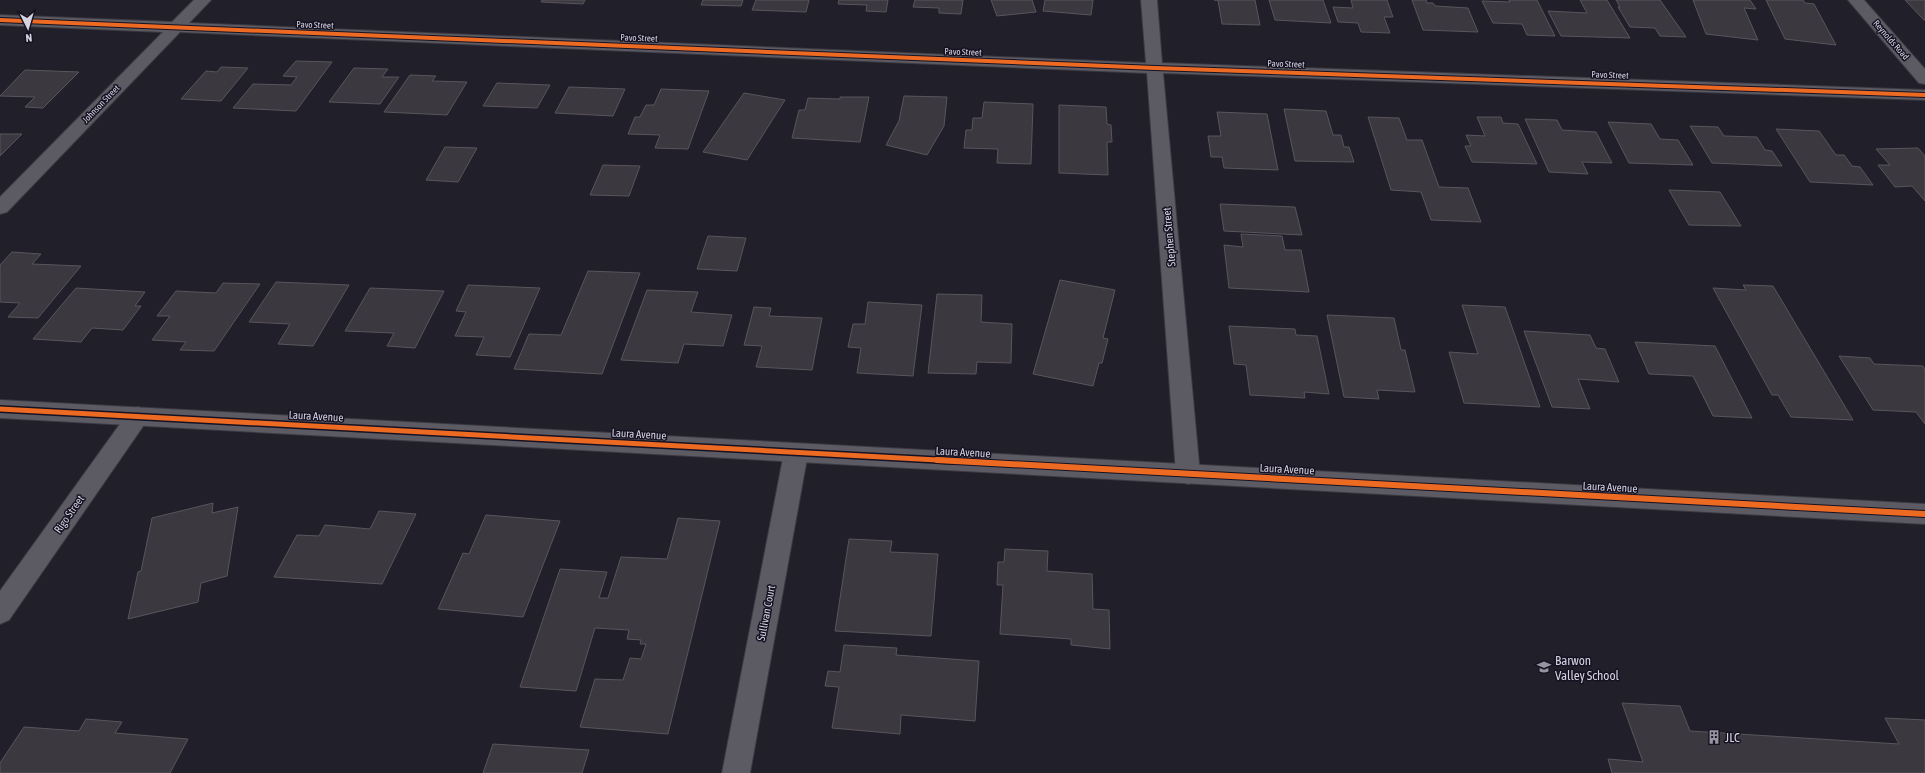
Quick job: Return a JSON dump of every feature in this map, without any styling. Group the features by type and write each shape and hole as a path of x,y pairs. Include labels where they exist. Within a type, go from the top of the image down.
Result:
{"street":[{"name":"Johnson Street","path":"0,208 203,0"},
{"name":"Stephen Street","path":"1149,0 1188,474"},
{"name":"Reynolds Road","path":"1856,0 1925,79"},
{"name":"Pavo Street","path":"0,20 1155,68 1925,94"},
{"name":"Laura Avenue","path":"0,409 1925,514"},
{"name":"Rigo Street","path":"0,612 138,416"},
{"name":"Sullivan Court","path":"736,773 796,453"}],"building":[{"path":"542,0 585,0 583,4 541,2"},
{"path":"703,0 743,0 741,6 701,5"},
{"path":"756,0 809,0 806,12 752,10"},
{"path":"839,0 888,0 886,12 866,11 867,5 838,4"},
{"path":"915,0 963,0 961,14 939,13 939,8 913,7"},
{"path":"991,0 1032,0 1036,12 997,16"},
{"path":"1045,0 1093,0 1091,15 1043,11"},
{"path":"1218,0 1255,0 1260,25 1222,24"},
{"path":"1269,0 1323,0 1331,23 1275,20"},
{"path":"1351,0 1387,0 1393,17 1384,17 1390,33 1361,32 1358,23 1338,22 1333,7 1353,8"},
{"path":"1412,0 1426,0 1427,3 1433,3 1435,6 1468,8 1478,32 1423,30"},
{"path":"1509,0 1537,0 1555,36 1527,35 1522,24 1493,23 1482,1 1510,2"},
{"path":"1580,0 1607,0 1630,38 1561,36 1548,11 1587,13"},
{"path":"1616,0 1660,0 1686,37 1660,36 1655,28 1630,27 1618,7 1620,7"},
{"path":"1693,0 1750,0 1756,9 1744,8 1758,40 1706,34"},
{"path":"1766,0 1803,0 1805,3 1814,4 1836,45 1785,39"},
{"path":"1905,0 1925,0 1925,20 1924,20"},
{"path":"296,61 332,62 296,111 233,108 253,84 291,85 297,77 283,76"},
{"path":"221,67 248,68 221,101 181,99 206,71 217,72"},
{"path":"354,68 388,69 382,77 399,77 380,104 329,102"},
{"path":"25,70 79,72 43,108 25,107 35,97 0,96"},
{"path":"410,75 436,76 432,81 467,82 447,115 384,112"},
{"path":"497,83 550,85 537,108 483,106"},
{"path":"569,87 625,89 613,116 555,113"},
{"path":"661,89 709,91 688,149 655,148 660,135 628,134 635,117 640,117 646,105 654,105"},
{"path":"744,93 785,100 747,160 703,152"},
{"path":"904,96 947,97 944,126 927,155 886,145 899,121"},
{"path":"840,97 869,97 860,142 792,138 799,110 805,110 808,98 840,99"},
{"path":"984,102 1033,104 1031,164 997,163 998,149 964,148 966,130 972,130 973,118 982,118"},
{"path":"1059,105 1106,107 1107,124 1111,125 1112,142 1107,142 1108,175 1059,173"},
{"path":"1284,109 1326,111 1333,135 1341,135 1344,147 1349,147 1354,162 1295,161"},
{"path":"1217,112 1267,114 1278,170 1224,168 1222,157 1211,157 1208,136 1221,136"},
{"path":"1368,117 1399,118 1407,140 1422,140 1439,187 1468,188 1481,222 1431,220 1421,192 1391,190"},
{"path":"1477,117 1501,117 1503,123 1518,124 1537,164 1472,162 1465,146 1471,146 1466,135 1485,136"},
{"path":"1525,119 1557,120 1562,130 1596,132 1612,163 1582,162 1588,174 1549,172"},
{"path":"1608,122 1651,124 1660,139 1678,140 1693,165 1629,163"},
{"path":"1690,126 1718,127 1724,136 1757,137 1765,150 1772,151 1782,166 1712,163"},
{"path":"1776,129 1819,131 1836,155 1844,155 1852,166 1860,167 1873,185 1810,182"},
{"path":"0,134 22,134 0,156"},
{"path":"445,147 477,148 458,182 426,180"},
{"path":"1918,148 1925,156 1925,201 1912,186 1895,187 1878,165 1890,165 1876,149"},
{"path":"603,165 640,166 629,196 590,195"},
{"path":"1669,190 1720,192 1741,226 1689,225"},
{"path":"1220,204 1295,207 1302,235 1224,231"},
{"path":"1241,234 1282,236 1285,250 1301,250 1309,292 1229,288 1224,245 1243,247"},
{"path":"708,236 746,238 737,271 697,269"},
{"path":"12,252 41,254 32,264 81,266 38,318 8,317 20,303 0,302 0,265"},
{"path":"588,271 640,273 602,374 514,369 529,334 561,335"},
{"path":"1060,280 1115,290 1103,338 1108,339 1102,363 1099,363 1093,386 1033,374"},
{"path":"276,282 349,285 313,346 278,344 290,324 249,322"},
{"path":"223,283 260,284 214,351 180,350 186,342 152,340 170,316 157,316 176,291 216,293"},
{"path":"468,285 540,288 510,357 476,355 484,337 455,336 466,312 456,311"},
{"path":"1743,285 1773,286 1853,420 1791,417 1778,395 1772,395 1713,288 1746,290"},
{"path":"76,288 145,292 135,306 141,306 123,330 92,328 81,342 33,339"},
{"path":"370,288 444,291 415,348 387,346 394,333 345,331"},
{"path":"647,290 698,292 691,312 732,315 723,346 684,344 678,363 621,360"},
{"path":"937,294 982,295 981,322 1012,324 1011,363 977,362 976,374 928,373"},
{"path":"868,302 922,305 913,376 857,373 861,348 848,347 853,324 865,324"},
{"path":"1462,305 1505,307 1540,407 1464,403 1449,352 1478,354"},
{"path":"754,307 771,308 769,316 822,318 812,370 756,367 762,346 744,345"},
{"path":"1327,315 1394,318 1401,350 1405,350 1415,392 1377,390 1379,399 1344,397"},
{"path":"1229,326 1295,329 1296,335 1317,336 1329,394 1304,392 1305,398 1250,395 1246,365 1234,364"},
{"path":"1524,331 1590,335 1596,348 1605,349 1619,382 1578,379 1590,409 1552,407"},
{"path":"1635,342 1715,346 1752,418 1713,416 1693,376 1649,374"},
{"path":"1839,356 1870,358 1874,364 1923,366 1925,370 1925,424 1916,412 1873,410"},
{"path":"213,503 212,513 238,507 227,576 201,583 198,602 128,619 138,572 141,571 152,518"},
{"path":"379,511 416,514 382,584 274,577 297,535 319,536 325,525 370,529"},
{"path":"486,515 560,521 523,617 438,609 463,553 469,554"},
{"path":"678,518 720,521 668,734 580,727 595,679 623,680 630,658 641,659 646,644 640,644 641,640 627,639 629,630 595,628 576,691 520,687 560,569 607,572 599,598 608,598 621,557 667,559"},
{"path":"849,539 892,541 890,552 938,554 931,636 835,631"},
{"path":"1005,549 1048,551 1047,571 1092,574 1093,609 1109,610 1110,649 1071,645 1071,639 1000,634 1003,585 997,585 998,562 1004,562"},
{"path":"844,645 897,648 896,655 979,661 975,721 901,715 900,734 832,728 839,687 825,686 828,671 840,672"},
{"name":"JLC","path":"1622,703 1680,706 1690,731 1899,744 1885,718 1925,720 1925,773 1612,773 1608,759 1643,762"},
{"path":"86,719 122,722 115,733 188,739 170,773 0,773 0,763 24,727 79,731"},
{"path":"493,744 589,750 582,773 483,773"}],"cycle path":[{"path":"0,20 1155,68 1925,95"},
{"path":"0,409 1925,514"}],"place":[{"name":"Barwon Valley School","path":"1544,667"},
{"name":"JLC","path":"1714,737"}]}
